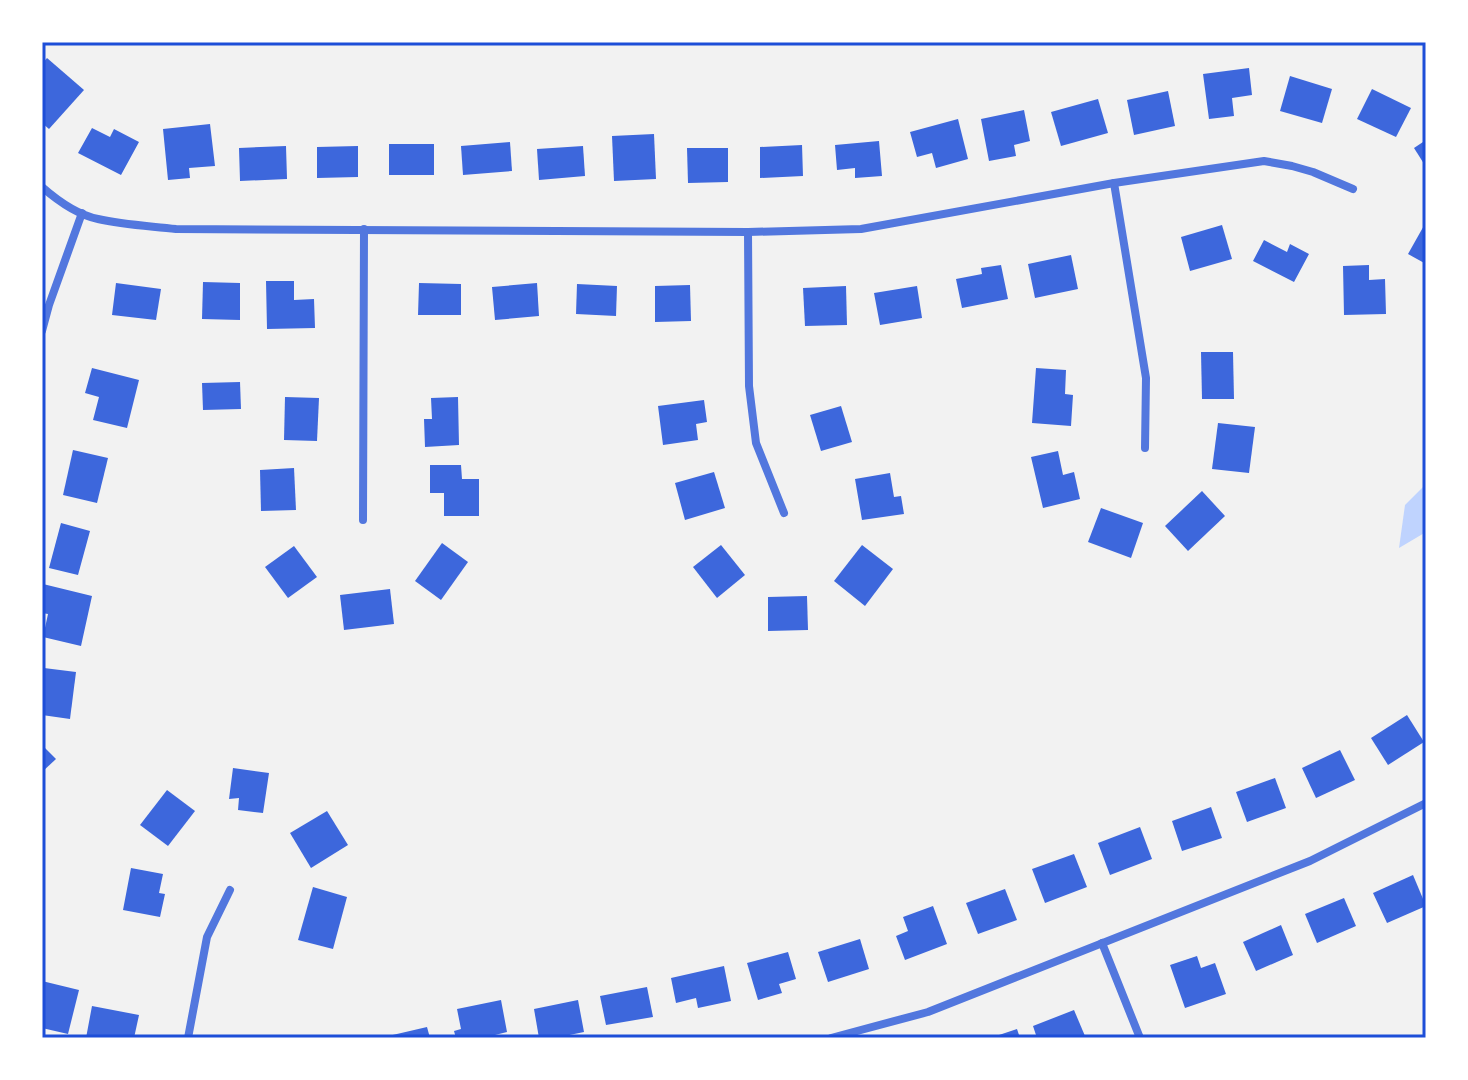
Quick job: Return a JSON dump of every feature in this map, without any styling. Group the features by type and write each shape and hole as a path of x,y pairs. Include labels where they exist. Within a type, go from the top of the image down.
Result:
{"street":[{"path":"42,187 55,199 97,219 176,229 748,232 861,229 1114,183 1264,161 1313,172 1353,189"},
{"path":"1114,183 1146,378 1145,448"},
{"path":"42,331 82,213"},
{"path":"363,520 364,229"},
{"path":"748,232 750,400 756,443 784,513"},
{"path":"831,1038 928,1012 1310,861 1426,803"},
{"path":"188,1038 207,937 230,890"},
{"path":"1102,943 1140,1038"}],"water":[{"path":"1426,484 1426,532 1399,548 1405,505"}],"building":[{"path":"47,58 84,90 49,129 42,123 42,64"},
{"path":"1249,68 1252,95 1232,98 1234,116 1209,119 1203,74"},
{"path":"1290,76 1332,89 1322,123 1280,111"},
{"path":"1372,89 1411,108 1396,137 1357,119"},
{"path":"1168,91 1175,126 1134,135 1127,100"},
{"path":"1098,99 1108,133 1061,146 1051,112"},
{"path":"1024,110 1030,141 1014,145 1016,156 989,161 981,119"},
{"path":"958,119 968,159 936,168 932,153 917,157 910,132"},
{"path":"210,124 215,166 189,168 190,178 168,180 163,129"},
{"path":"92,128 110,137 114,129 139,142 121,175 78,153"},
{"path":"654,134 656,179 614,181 612,136"},
{"path":"1426,140 1426,167 1414,148"},
{"path":"879,141 882,176 855,178 855,168 837,170 835,145"},
{"path":"510,142 512,171 463,175 461,146"},
{"path":"389,144 434,144 434,175 389,175"},
{"path":"802,145 803,176 760,178 760,147"},
{"path":"286,146 287,179 240,181 239,148"},
{"path":"358,146 358,177 317,178 317,147"},
{"path":"583,146 585,176 539,180 537,149"},
{"path":"687,148 728,148 728,182 688,183"},
{"path":"1426,222 1426,264 1408,254"},
{"path":"1222,225 1232,259 1190,271 1181,237"},
{"path":"1264,240 1287,252 1290,244 1309,254 1294,282 1253,261"},
{"path":"1071,255 1078,289 1035,298 1028,264"},
{"path":"1001,265 1008,299 962,308 956,279 982,274 981,268"},
{"path":"1369,265 1369,280 1385,279 1386,314 1344,315 1343,266"},
{"path":"266,281 294,281 294,300 314,299 315,328 267,329"},
{"path":"203,282 240,283 240,320 202,319"},
{"path":"116,283 161,289 156,320 112,315"},
{"path":"419,283 461,284 461,315 418,315"},
{"path":"537,283 539,316 495,320 492,287"},
{"path":"577,284 617,286 616,316 576,314"},
{"path":"690,285 691,321 655,322 655,286"},
{"path":"846,286 847,325 805,326 803,288"},
{"path":"917,286 922,318 880,325 874,293"},
{"path":"1201,352 1233,352 1234,399 1202,399"},
{"path":"92,368 139,380 127,428 93,420 99,397 85,393"},
{"path":"1036,368 1066,370 1065,394 1073,395 1071,426 1032,423"},
{"path":"240,382 241,409 203,410 202,383"},
{"path":"285,397 319,398 317,441 284,440"},
{"path":"458,397 459,445 425,447 424,419 432,419 431,398"},
{"path":"704,400 707,422 696,424 698,440 663,445 658,406"},
{"path":"841,406 852,442 821,451 810,415"},
{"path":"1218,423 1255,427 1249,473 1212,469"},
{"path":"73,450 108,458 97,503 63,495"},
{"path":"1058,451 1063,475 1074,472 1080,499 1043,508 1031,457"},
{"path":"430,465 461,465 462,479 479,479 479,516 444,516 444,493 430,493"},
{"path":"294,468 296,510 261,511 260,470"},
{"path":"714,472 725,508 685,520 675,483"},
{"path":"890,473 894,497 901,496 904,514 862,520 855,479"},
{"path":"1202,491 1225,516 1188,551 1165,526"},
{"path":"1101,508 1143,523 1131,558 1088,542"},
{"path":"61,523 90,531 78,575 49,568"},
{"path":"442,543 468,562 441,600 415,581"},
{"path":"721,545 745,575 717,598 693,567"},
{"path":"862,545 893,569 865,606 834,581"},
{"path":"294,546 317,577 288,598 265,567"},
{"path":"43,584 92,596 81,646 43,637 48,614 42,613"},
{"path":"390,589 394,624 344,630 340,595"},
{"path":"807,596 808,630 768,631 768,597"},
{"path":"44,668 76,672 70,719 42,715"},
{"path":"1407,715 1424,742 1388,765 1371,738"},
{"path":"42,745 56,759 42,772"},
{"path":"1340,750 1355,780 1316,798 1302,768"},
{"path":"233,768 269,773 263,813 238,810 239,798 229,799"},
{"path":"1275,778 1286,808 1247,822 1236,792"},
{"path":"167,790 195,811 168,846 140,825"},
{"path":"1211,807 1222,838 1182,851 1172,821"},
{"path":"327,811 348,845 311,868 290,833"},
{"path":"1140,827 1152,859 1110,875 1098,843"},
{"path":"1074,854 1087,887 1045,903 1032,869"},
{"path":"131,868 163,874 159,893 165,894 160,917 123,910"},
{"path":"1413,875 1426,906 1387,923 1373,893"},
{"path":"313,887 347,897 333,949 298,940"},
{"path":"1005,889 1017,920 978,934 966,903"},
{"path":"1344,898 1356,926 1317,943 1305,914"},
{"path":"933,906 947,944 905,960 896,936 908,931 903,917"},
{"path":"1281,925 1293,955 1256,971 1243,942"},
{"path":"860,939 869,969 828,982 818,952"},
{"path":"788,952 796,979 779,984 782,993 758,1000 747,963"},
{"path":"1197,956 1201,968 1215,963 1226,994 1185,1008 1170,965"},
{"path":"724,966 731,1001 698,1008 696,998 676,1003 671,978"},
{"path":"42,981 79,990 68,1034 42,1028"},
{"path":"647,987 653,1017 606,1025 600,996"},
{"path":"501,1000 507,1032 483,1038 456,1038 454,1031 461,1029 457,1009"},
{"path":"578,1000 584,1032 539,1038 534,1009"},
{"path":"92,1006 139,1015 134,1038 86,1038"},
{"path":"1074,1010 1085,1036 1037,1038 1033,1026"},
{"path":"427,1027 430,1038 384,1038 384,1037"},
{"path":"1017,1029 1020,1038 993,1038 993,1037"}]}
